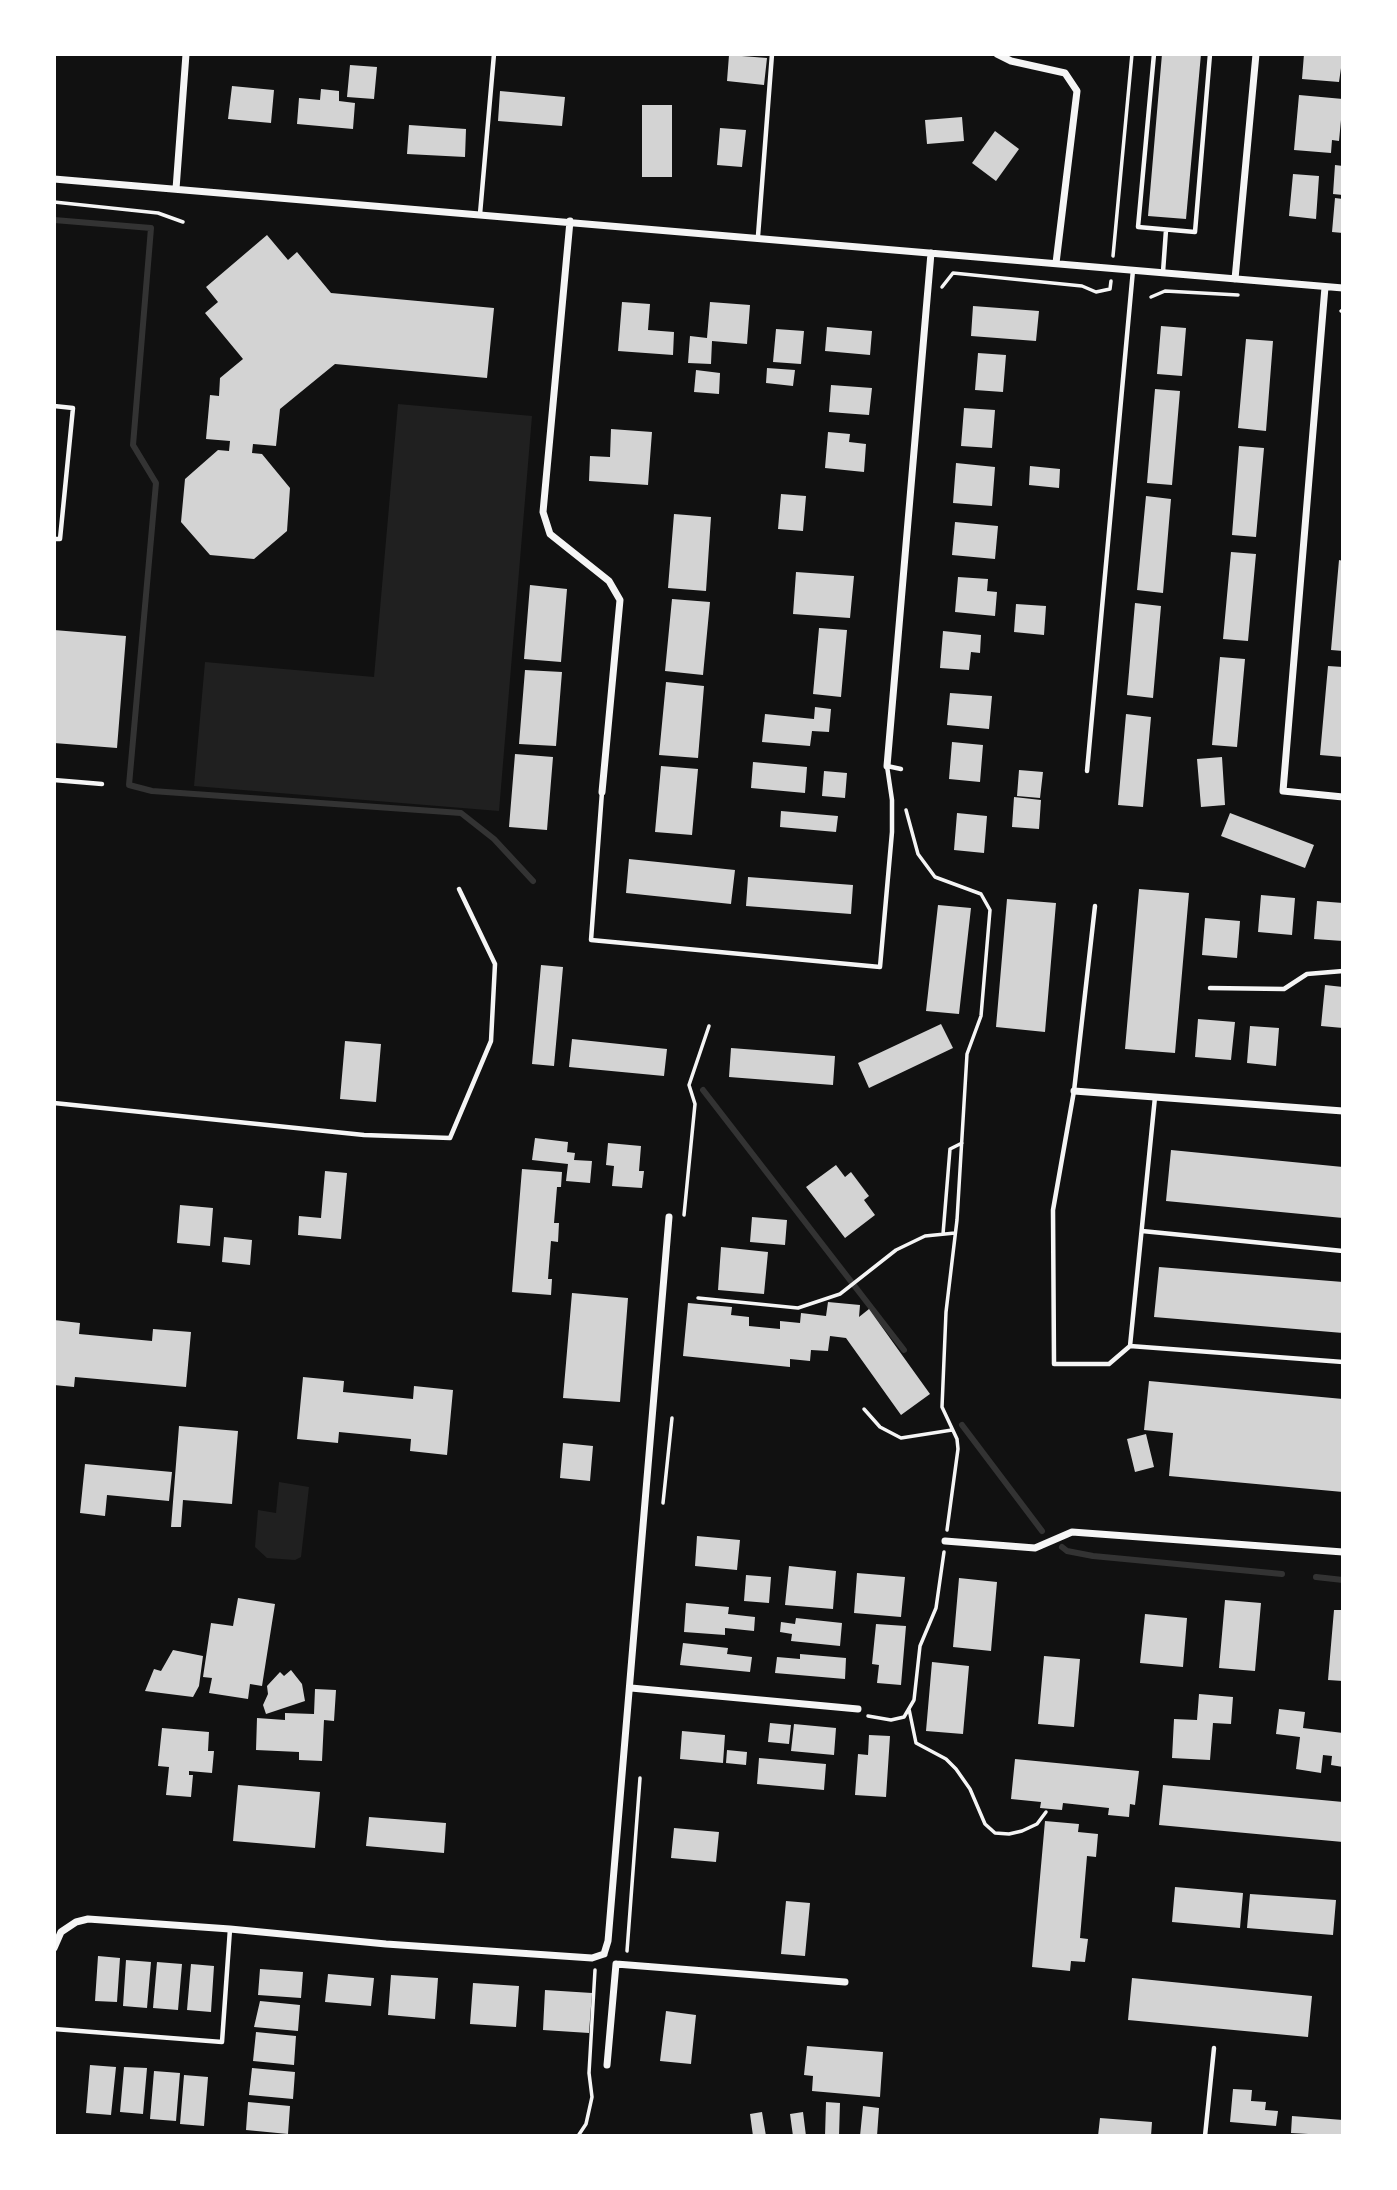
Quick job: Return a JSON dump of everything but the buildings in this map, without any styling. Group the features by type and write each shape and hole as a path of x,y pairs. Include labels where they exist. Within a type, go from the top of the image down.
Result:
{"street":[{"path":"176,189 186,54"},
{"path":"997,54 1011,61 1065,73 1077,91 1056,263"},
{"path":"1235,279 1256,54"},
{"path":"54,179 758,236 1343,288"},
{"path":"570,221 543,512 550,534 609,581 620,600 602,792"},
{"path":"887,766 931,253"},
{"path":"1325,287 1283,791 1343,797"},
{"path":"1074,1091 1343,1111"},
{"path":"604,1954 608,1941 631,1688 669,1217"},
{"path":"945,1541 1031,1548 1072,1532 1343,1552"},
{"path":"631,1688 858,1709"},
{"path":"54,1948 61,1932 76,1922 88,1919 592,1958 604,1954"},
{"path":"604,1954 616,1964 845,1982"},
{"path":"607,2065 616,1964"}],"lane":[{"path":"480,214 494,54"},
{"path":"758,236 772,54"},
{"path":"1154,54 1138,227 1195,232 1210,54"},
{"path":"1163,272 1167,230"},
{"path":"1087,771 1133,270"},
{"path":"54,406 73,408 60,539 54,539"},
{"path":"602,792 591,940 880,967 892,832 892,800 887,766 901,769"},
{"path":"54,780 102,784"},
{"path":"54,1103 364,1135 450,1138 491,1041 495,964 459,888"},
{"path":"1095,906 1074,1091 1053,1210 1054,1364 1109,1364 1130,1346 1155,1096"},
{"path":"1210,988 1284,989 1307,974 1343,971"},
{"path":"1142,1231 1343,1251"},
{"path":"1130,1346 1343,1363"},
{"path":"54,2029 222,2042 230,1929"},
{"path":"1205,2136 1214,2048"}],"path":[{"path":"1114,248 1132,54"},
{"path":"54,202 158,213 183,222"},
{"path":"953,273 1082,286 1096,292 1110,289"},
{"path":"1151,297 1165,291 1241,295"},
{"path":"858,1709 871,1718 891,1720 904,1717 914,1700 920,1646 936,1608 958,1448 942,1407 946,1312 955,1233 967,1054 981,1016 990,910 981,894 935,877 918,854 906,808"},
{"path":"683,1217 695,1104 689,1085 709,1026"},
{"path":"943,1234 950,1149 962,1143"},
{"path":"698,1298 798,1308 847,1289 896,1250 925,1236 955,1233"},
{"path":"864,1409 880,1427 901,1438 953,1430"},
{"path":"663,1503 672,1418"},
{"path":"909,1709 916,1743 946,1759 956,1769 970,1789 985,1824 995,1833 1022,1831 1037,1824 1046,1812"},
{"path":"626,1963 640,1779"},
{"path":"578,2136 586,2124 592,2097 589,2073 596,1980 592,1958"}],"shaded area":[{"path":"398,404 532,416 499,811 194,786 205,662 374,677"},
{"path":"279,1482 309,1487 301,1557 295,1560 267,1558 255,1547 258,1510 276,1513"}],"waterway":[{"path":"54,220 151,228 133,445 156,483 129,785 152,791 461,813 494,839 533,881"},
{"path":"703,1090 904,1350"},
{"path":"962,1425 1042,1531"},
{"path":"1062,1547 1067,1551 1093,1556 1282,1574"},
{"path":"1316,1577 1343,1580"}]}
